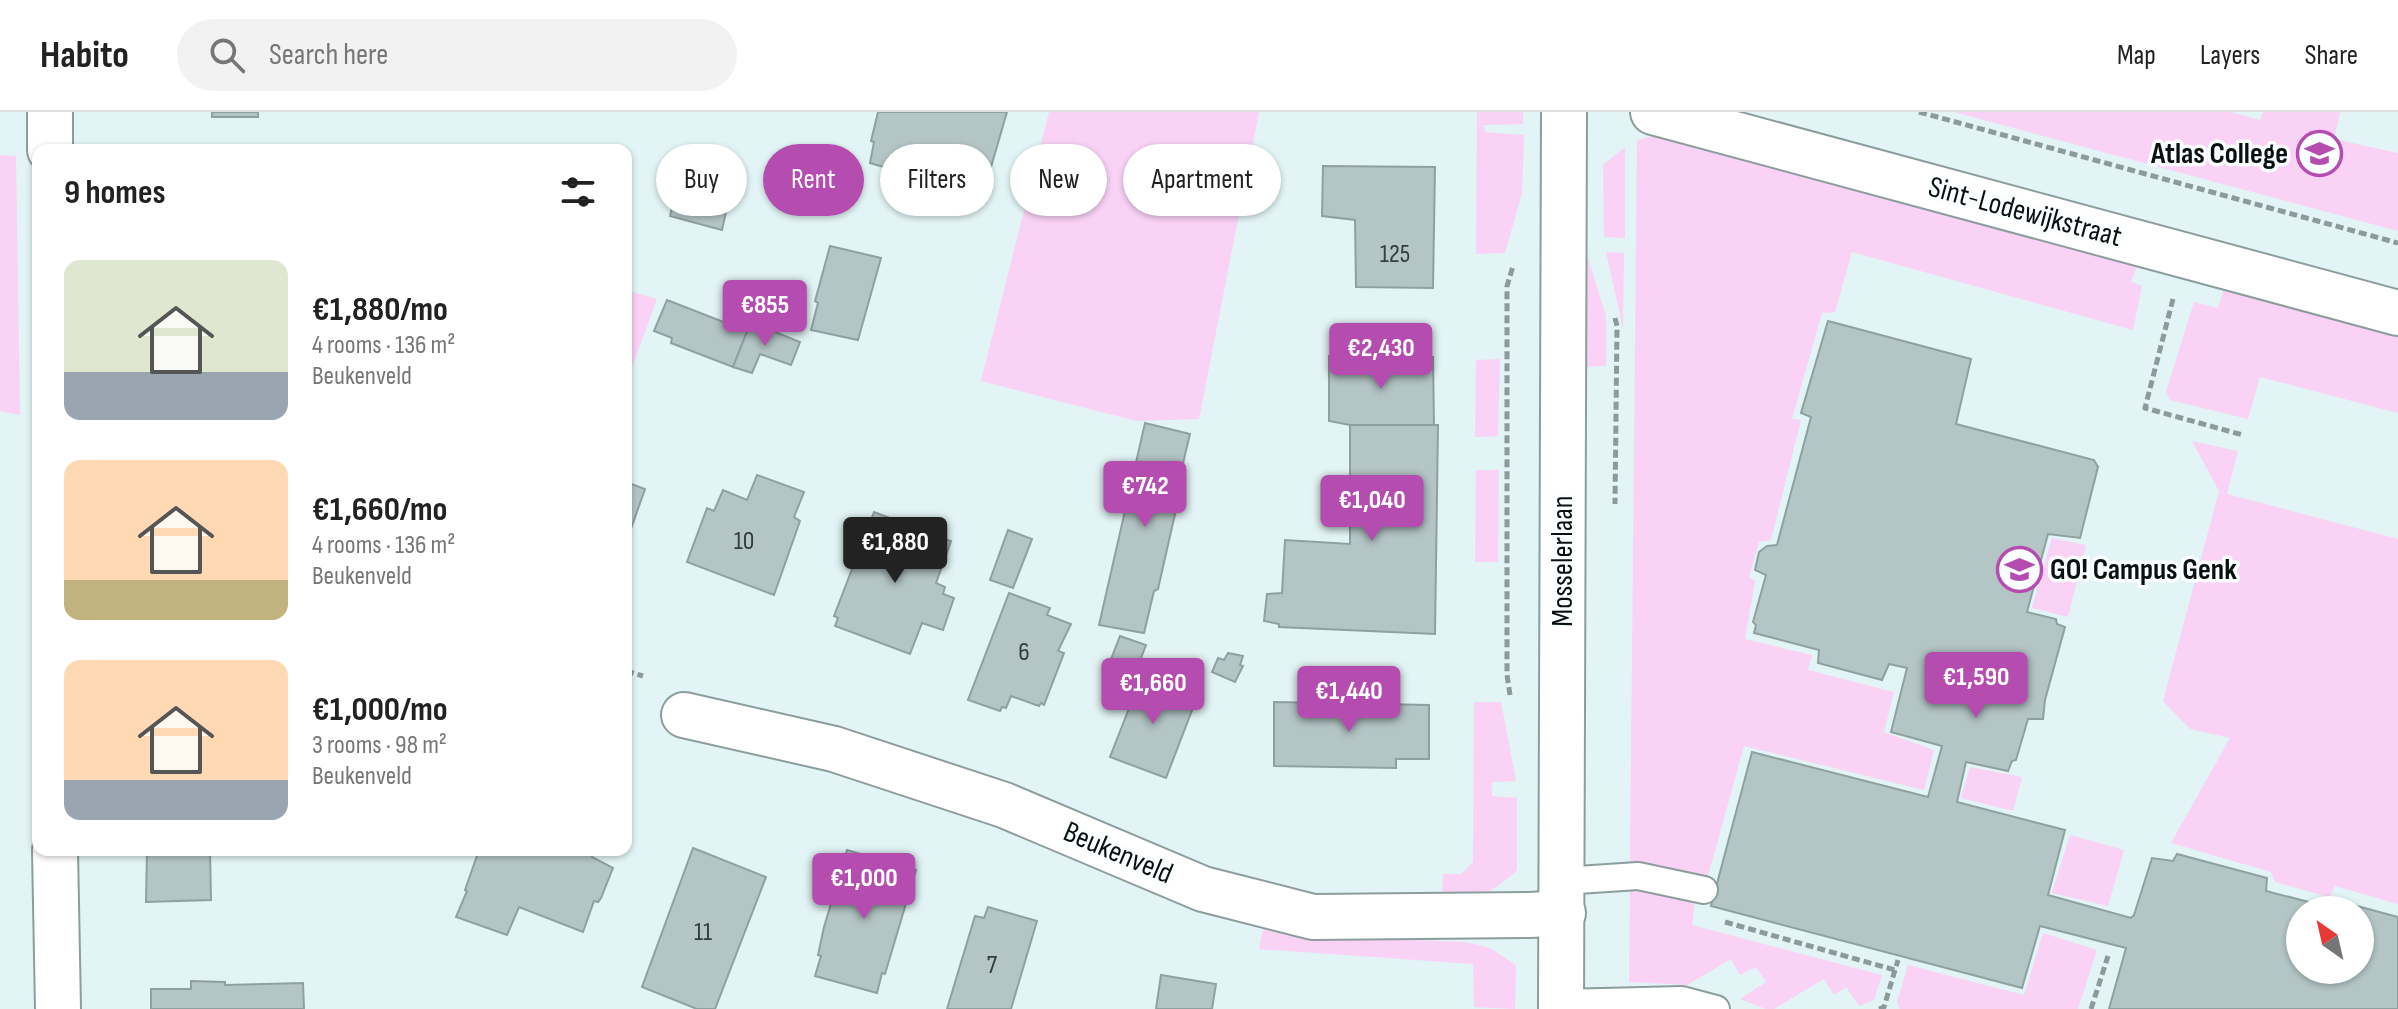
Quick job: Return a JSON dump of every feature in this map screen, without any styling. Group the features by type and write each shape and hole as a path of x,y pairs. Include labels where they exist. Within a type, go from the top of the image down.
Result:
{"street":[{"path":"50,112 50,144"},
{"name":"Mosselerlaan","path":"1561,1006 1564,112"},
{"name":"Sint-Lodewijkstraat","path":"1653,112 2398,313"},
{"name":"Beukenveld","path":"684,715 834,749 1004,805 1203,889 1313,917 1530,915 1563,897"},
{"path":"55,856 58,1009"}],"lane":[{"path":"1563,897 1638,876 1704,890"},
{"path":"1561,1006 1682,1000 1716,1009"}],"path":[{"path":"1919,112 2398,243"},
{"path":"2174,294 2145,408 2243,435"},
{"path":"632,673 643,676"},
{"path":"1704,890 1698,915 1895,970"},
{"path":"2091,1009 2108,956"},
{"path":"1883,1008 1898,960"}],"shaded area":[{"path":"1049,112 1259,112 1253,144 1123,144 1123,216 1239,216 1199,419 1136,421 981,381 1023,216 1107,216 1107,144 1041,144"},
{"path":"1477,112 1523,112 1523,124 1484,125 1485,132 1524,135 1522,193 1505,253 1476,254"},
{"path":"1954,112 2231,112 2260,120 2263,112 2340,112 2334,139 2398,153 2398,231"},
{"path":"1667,137 2138,264 2131,282 2142,286 2133,330 1852,252 1835,312 1822,313 1792,419 1801,420 1771,540 1759,542 1749,577 1755,581 1745,639 1812,655 1808,670 1894,692 1884,732 1934,750 1924,790 1744,746 1708,876 1630,862 1637,140"},
{"path":"1625,147 1625,238 1604,237 1603,165"},
{"path":"0,155 16,156 20,415 0,411"},
{"path":"1586,252 1606,316 1606,366 1584,367"},
{"path":"1606,252 1624,253 1623,329"},
{"path":"2225,286 2398,332 2398,413 2260,377 2248,419 2170,400 2166,392 2194,302 2218,308"},
{"path":"632,292 657,299 632,367"},
{"path":"1500,359 1498,436 1475,437 1476,360"},
{"path":"2192,441 2238,451 2227,494 2398,539 2398,904 2335,886 2330,896 2325,896 2275,882 2271,872 2171,843 2230,738 2190,729 2163,701 2219,491"},
{"path":"1476,470 1499,470 1498,562 1475,562"},
{"path":"2052,538 2086,545 2068,617 2032,608"},
{"path":"1474,702 1501,702 1516,781 1492,782 1492,796 1517,798 1517,870 1483,893 1442,896 1443,874 1461,874 1473,862"},
{"path":"1970,767 2022,777 2013,811 1961,798"},
{"path":"2070,835 2124,850 2108,906 2052,893"},
{"path":"1630,890 1695,902 1692,925 1882,975 1874,1000 1859,1006 1846,987 1834,995 1824,979 1774,1009 1766,1009 1740,999 1766,982 1756,967 1740,975 1731,959 1687,985 1629,982"},
{"path":"1263,929 1327,937 1467,942 1490,948 1516,965 1515,1009 1474,1007 1473,964 1259,949"},
{"path":"2043,933 2097,950 2078,1009 1900,1009 1897,1002 1908,965 2024,995"}],"building":[{"path":"212,112 258,112 258,117 212,117"},
{"path":"878,112 1007,112 994,157 994,144 880,144 880,166 870,163 874,142 871,141"},
{"path":"1323,166 1435,167 1433,288 1356,287 1355,220 1322,216"},
{"path":"670,216 725,216 722,230"},
{"path":"830,246 881,258 858,340 811,330 818,303 815,301"},
{"path":"667,300 726,323 729,319 749,326 733,367 671,343 672,338 654,331"},
{"path":"1828,321 1971,359 1956,424 2094,460 2098,467 2080,538 2048,534 2027,612 2056,619 2057,624 2065,627 2045,700 2043,719 2028,719 2016,760 2012,761 2008,771 1966,762 1957,802 2065,830 2048,895 2131,918 2152,858 2173,861 2177,854 2267,878 2266,891 2286,896 2286,984 2374,984 2374,911 2398,917 2398,1009 2109,1009 2126,948 2040,926 2022,988 1711,906 1752,752 1928,797 1942,746 1891,732 1907,668 1889,664 1882,680 1818,663 1819,650 1754,633 1756,625 1753,622 1766,575 1755,570 1759,552 1767,546 1777,545 1811,417 1801,413"},
{"path":"751,322 800,342 791,365 760,354 752,373 733,367"},
{"path":"1329,356 1433,357 1434,425 1350,425 1329,421"},
{"path":"1145,423 1190,434 1158,589 1154,591 1144,633 1099,625"},
{"path":"1350,425 1438,425 1435,634 1279,627 1279,624 1264,621 1267,594 1282,593 1285,540 1350,544"},
{"path":"757,475 804,492 794,517 800,521 774,595 687,562 707,508 714,511 723,490 747,500"},
{"path":"632,484 645,489 632,526"},
{"path":"874,512 951,541 936,583 945,587 943,594 954,598 943,630 922,623 910,654 835,626 838,618 834,616"},
{"path":"1008,530 1032,539 1013,588 990,580"},
{"path":"1009,593 1050,608 1047,615 1071,624 1058,651 1064,653 1044,705 1011,696 1006,708 1002,707 1000,711 968,700"},
{"path":"1120,636 1146,645 1129,689 1103,680"},
{"path":"1228,653 1243,656 1240,665 1243,666 1235,682 1212,672 1218,658 1224,660"},
{"path":"1144,670 1173,681 1171,689 1196,700 1166,778 1110,757"},
{"path":"1274,702 1429,705 1429,759 1396,759 1396,768 1274,766"},
{"path":"693,848 766,877 715,1009 697,1009 642,987"},
{"path":"847,850 916,870 877,993 815,976 824,927"},
{"path":"147,856 210,856 211,900 146,902"},
{"path":"477,856 592,856 613,868 601,898 598,902 594,901 583,932 519,907 507,935 456,917"},
{"path":"988,907 1037,921 1011,1009 947,1009 975,916 984,918"},
{"path":"1161,975 1216,984 1212,1009 1156,1009"},
{"path":"191,981 225,982 225,985 303,983 304,1009 151,1009 151,989 191,989"}],"place":[{"name":"Atlas College","path":"2319,154"},
{"name":"GO! Campus Genk","path":"2019,570"}]}
